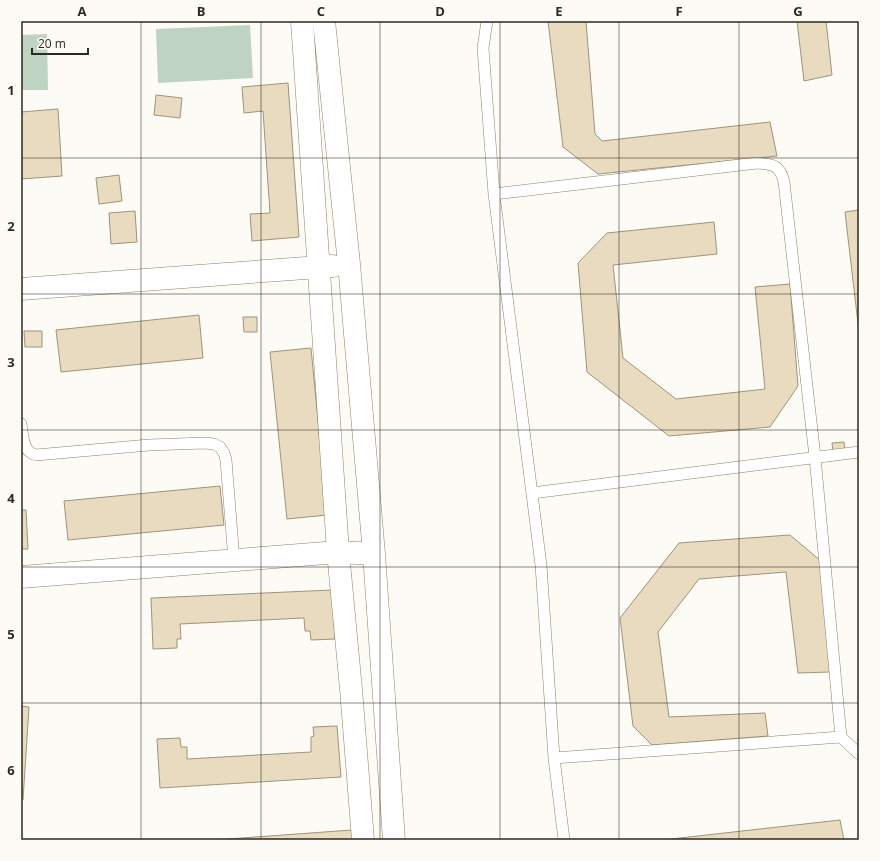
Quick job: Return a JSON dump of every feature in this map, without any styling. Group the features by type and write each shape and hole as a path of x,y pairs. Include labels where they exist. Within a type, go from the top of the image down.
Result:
{"street":[{"path":"302,21 320,267 338,552 363,840"},
{"path":"324,21 349,264 374,554 394,840"},
{"path":"21,289 349,264"},
{"path":"21,577 338,552 374,554"},
{"path":"351,690 384,687"}],"lane":[{"path":"487,21 483,48 494,194 542,565 554,758 564,840"},
{"path":"494,194 757,163 770,164 777,167 784,182 815,457 841,737 859,754"},
{"path":"21,424 23,442 31,454 36,455 149,445 205,443 214,444 220,447 226,460 234,560"},
{"path":"532,493 859,452"},
{"path":"554,758 841,737"}],"green space":[{"path":"250,25 253,78 158,83 156,29"},
{"path":"47,34 48,90 21,90 21,35"}],"building":[{"path":"548,21 586,21 595,134 602,141 770,122 777,156 598,174 563,147"},
{"path":"797,21 826,21 832,75 804,81"},
{"path":"288,83 299,237 252,241 250,214 270,213 263,111 244,113 242,87"},
{"path":"156,95 182,98 180,118 154,115"},
{"path":"58,109 62,176 21,179 21,112"},
{"path":"119,175 122,201 99,204 96,178"},
{"path":"859,210 859,332 845,212"},
{"path":"135,211 137,242 111,244 109,213"},
{"path":"714,222 717,254 613,265 623,358 676,399 765,389 755,287 790,284 798,386 770,427 669,436 587,372 578,263 607,233"},
{"path":"199,315 203,358 61,372 56,330"},
{"path":"243,317 257,317 257,332 244,332"},
{"path":"24,331 42,331 42,347 25,347"},
{"path":"311,348 327,515 287,519 270,352"},
{"path":"844,442 845,451 833,453 832,443"},
{"path":"220,486 224,525 68,540 64,501"},
{"path":"21,510 26,510 28,549 21,549"},
{"path":"790,535 821,561 830,672 798,673 786,572 699,579 658,632 669,717 765,713 768,736 652,745 633,726 620,618 679,543"},
{"path":"332,590 335,639 311,640 310,631 305,631 304,618 180,624 181,639 177,639 177,648 153,649 151,598"},
{"path":"21,706 29,707 23,800 21,800"},
{"path":"337,726 341,777 160,788 157,739 180,738 181,747 187,747 187,759 311,752 311,737 314,736 313,727"},
{"path":"840,820 844,840 670,840 671,839"},
{"path":"352,830 353,840 214,840"}]}
